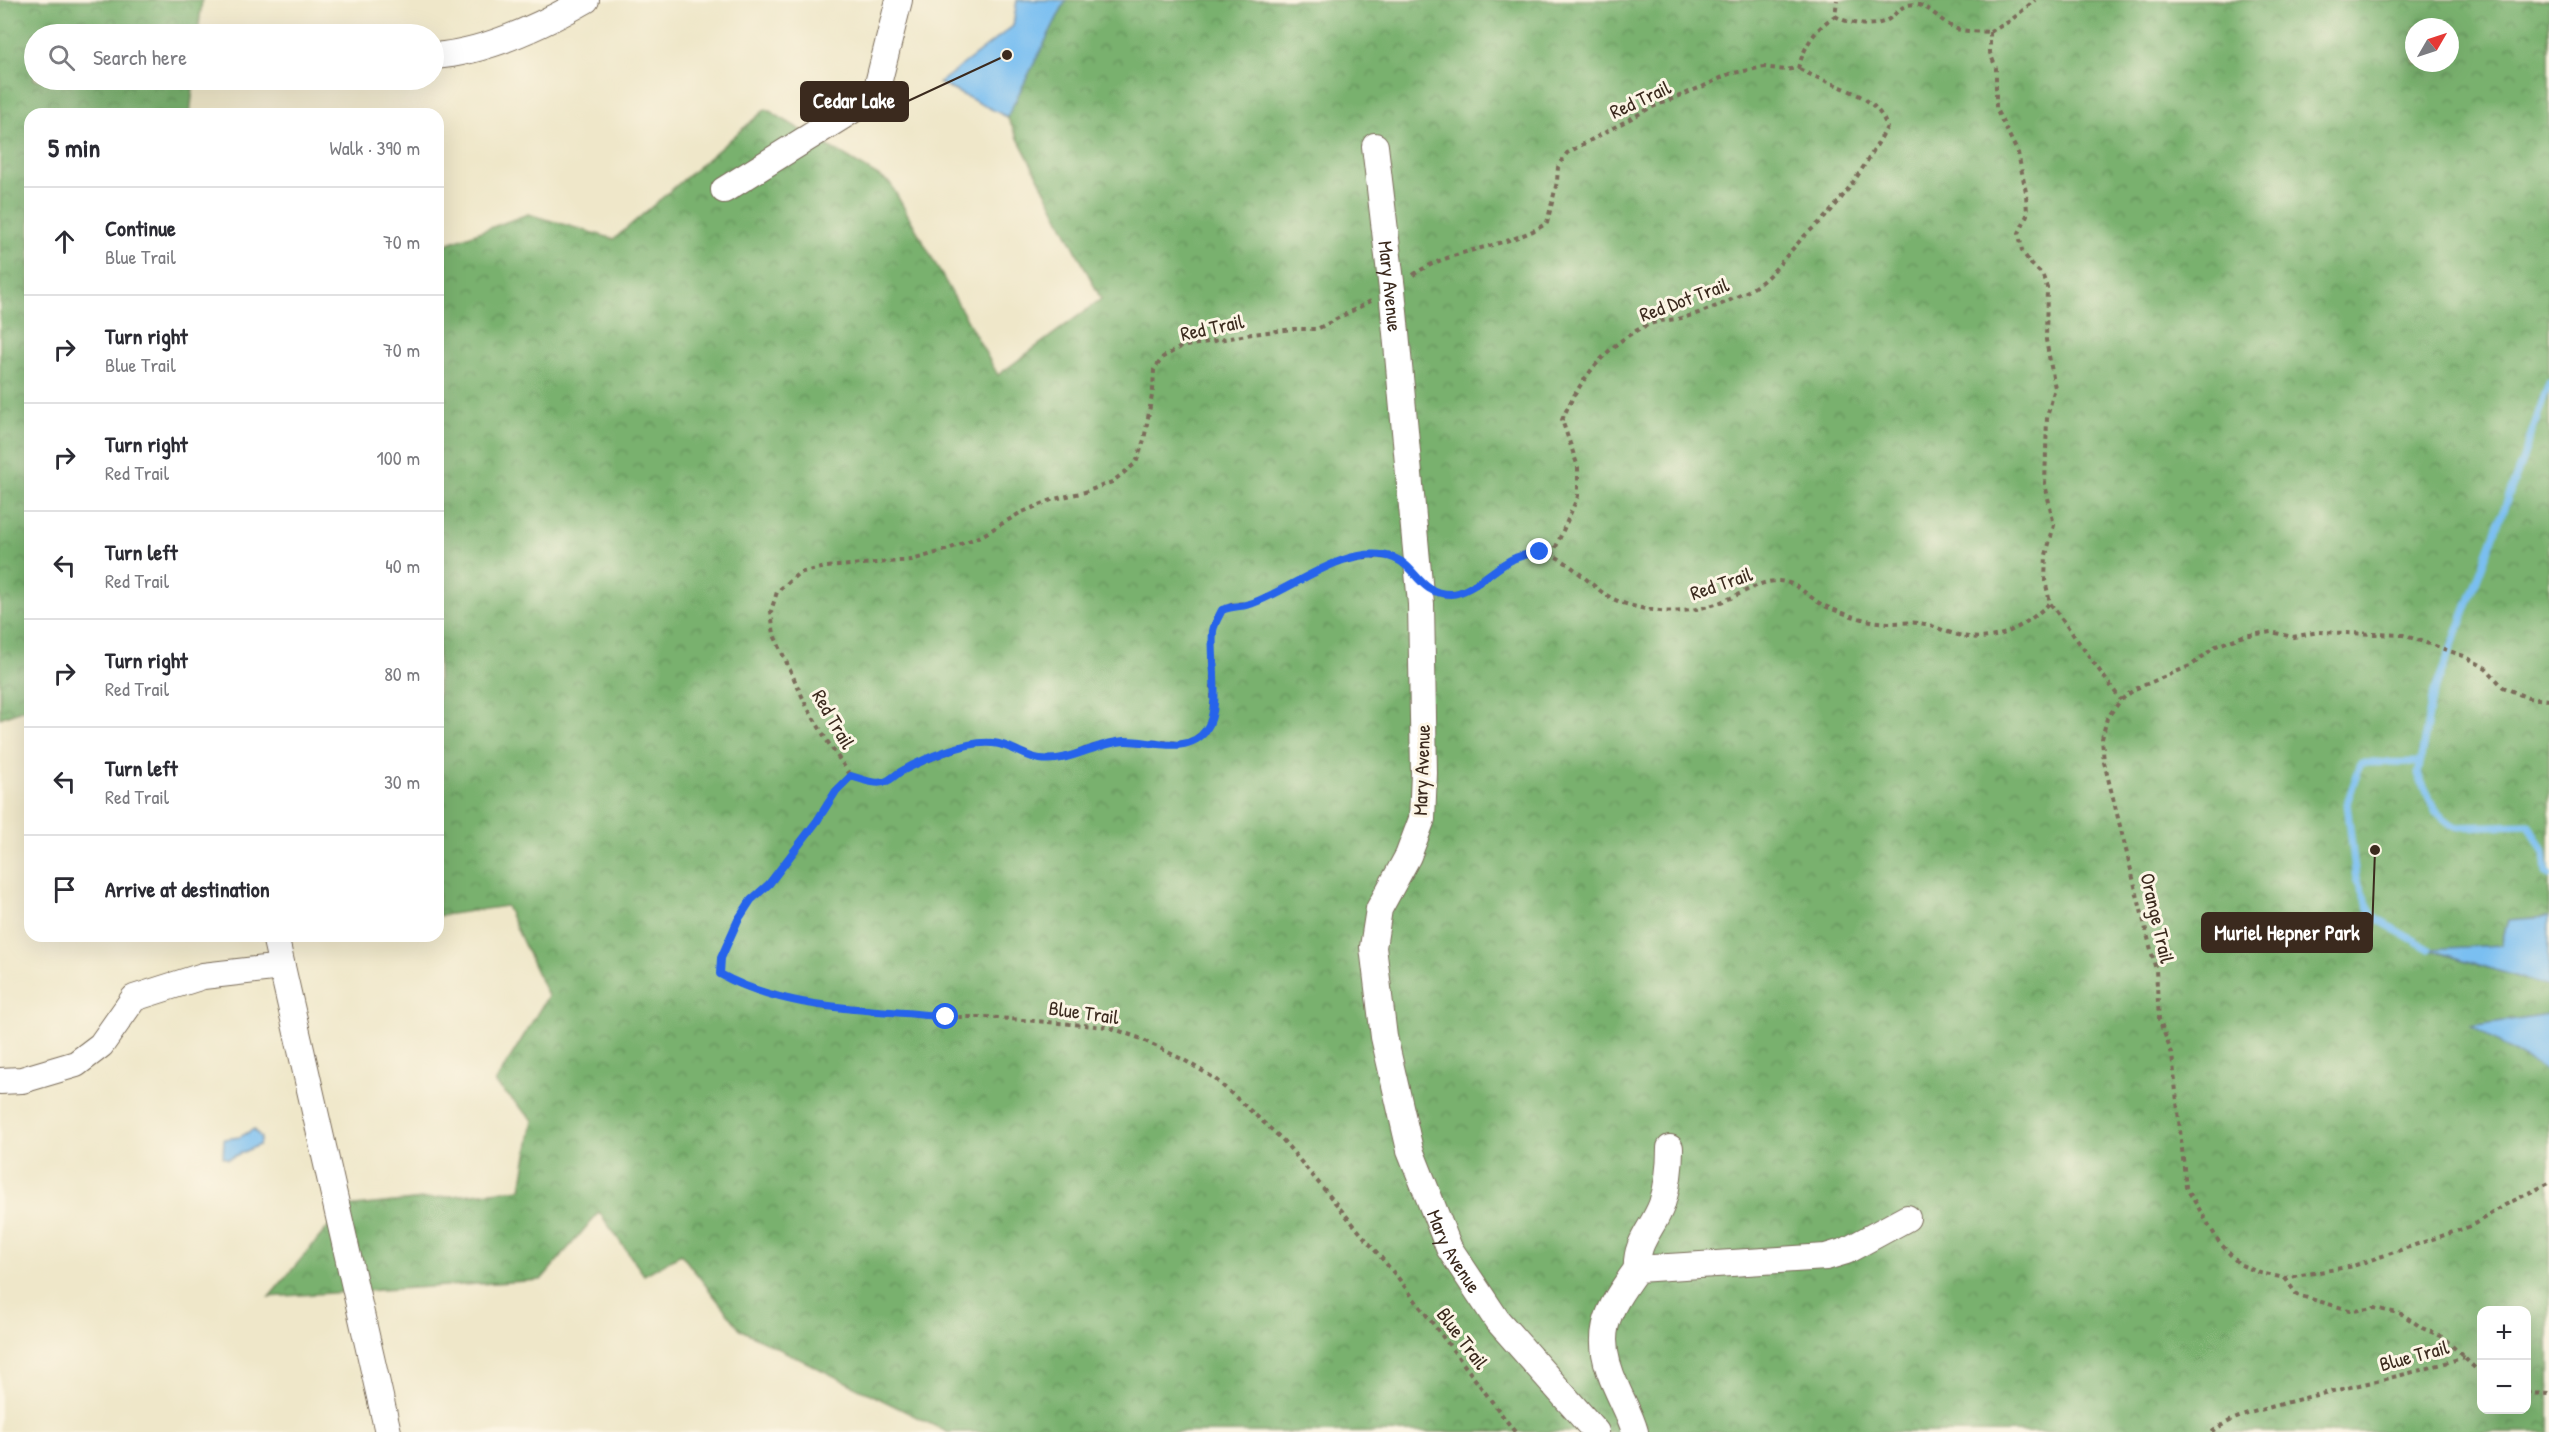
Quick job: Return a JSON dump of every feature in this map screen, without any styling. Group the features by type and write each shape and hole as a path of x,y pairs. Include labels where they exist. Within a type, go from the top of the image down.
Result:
{"street":[{"path":"444,55 456,54 543,24 586,0"},
{"path":"724,190 875,96 899,0"},
{"name":"Mary Avenue","path":"1375,146 1392,290 1419,581 1424,772 1422,819 1408,856 1379,909 1373,947 1384,1037 1410,1150 1449,1248 1497,1320 1596,1432"},
{"path":"276,942 388,1432"},
{"path":"0,1081 22,1080 75,1064 101,1045 134,998 203,976 282,967"},
{"path":"1635,1432 1607,1366 1603,1334 1617,1297 1637,1269 1636,1254 1661,1206 1670,1172 1670,1148"},
{"path":"1637,1269 1826,1257 1846,1251 1907,1218"}],"path":[{"path":"1798,68 1804,50 1816,30 1834,16 1838,0"},
{"path":"1834,16 1848,23 1864,25 1888,20 1907,5 1922,5 1943,23 1958,29 1990,32 2010,21 2035,0"},
{"path":"1990,32 1990,53 1996,68 1996,109 2018,153 2026,192 2027,215 2019,233 2022,251 2031,264 2043,274 2047,287 2046,340 2055,388 2047,417 2045,484 2054,525 2046,555 2045,580 2050,603 2121,700"},
{"name":"Red Trail","path":"1798,68 1785,70 1764,67 1729,74 1616,126 1567,153 1558,167 1557,183 1547,223 1530,234 1473,249 1422,269 1392,290 1317,329 1293,329 1208,341 1181,347 1163,357 1154,370 1153,390 1144,440 1136,463 1112,482 1085,492 1054,499 1020,513 983,535 946,550 912,560 826,567 800,573 777,592 771,611 774,635 807,707 851,776 869,782 886,782 900,771 970,744 993,743 1039,759 1065,758 1088,748 1115,741 1137,740 1166,745 1189,743 1206,730 1212,714 1213,628 1222,610 1235,604 1251,604 1314,572 1347,559 1374,555 1394,558 1432,591 1452,595 1476,583 1514,558 1540,552 1561,559 1610,598 1637,607 1665,612 1692,610 1717,604 1754,586 1777,581 1795,584 1823,605 1862,620 1931,624 1964,636 1988,638 2008,634 2028,623 2050,603"},
{"name":"Red Dot Trail","path":"1552,556 1578,496 1578,466 1562,420 1574,392 1601,359 1627,337 1651,324 1685,317 1722,304 1754,287 1780,265 1800,241 1829,213 1854,180 1887,127 1883,116 1872,103 1835,85 1816,79 1798,68"},
{"name":"Orange Trail","path":"2549,700 2528,698 2503,687 2486,668 2464,656 2403,635 2318,632 2293,638 2271,633 2243,636 2216,646 2192,665 2135,688 2121,700 2107,718 2102,740 2104,762 2156,970 2159,1019 2172,1054 2186,1187 2218,1242 2239,1264 2260,1273 2285,1278 2353,1266 2471,1226 2505,1205 2549,1183"},
{"name":"Blue Trail","path":"851,776 836,791 817,821 769,884 751,900 738,920 721,958 720,974 742,986 817,1006 1108,1027 1139,1038 1184,1060 1214,1078 1282,1139 1399,1279 1515,1432"},
{"name":"Blue Trail","path":"2212,1432 2222,1424 2241,1415 2464,1357 2443,1337 2422,1328 2402,1314 2374,1308 2353,1311 2297,1295 2285,1278"},
{"path":"2464,1357 2477,1370"},
{"path":"2531,1393 2549,1394"}],"green space":[{"path":"0,0 202,0 199,24 24,24 24,90 193,90 191,108 24,108 24,709 0,718"},
{"path":"1066,0 2549,0 2549,917 2508,920 2501,945 2431,950 2549,987 2549,1014 2472,1026 2549,1073 2549,1432 947,1432 741,1330 681,1254 644,1275 599,1212 541,1280 269,1297 345,1207 521,1189 533,1120 495,1083 548,996 506,906 444,915 444,245 528,214 614,239 766,109 890,183 998,375 1101,299 1007,117"}],"water":[{"path":"1017,0 1066,0 1007,117 939,83 1013,26"},
{"path":"2549,917 2549,987 2429,949 2501,945 2508,920"},
{"path":"2549,1014 2548,1073 2471,1026"},
{"path":"254,1129 261,1138 259,1145 228,1159 223,1157 224,1139 240,1137"}],"waterway":[{"path":"2549,382 2522,461 2432,698 2418,774 2435,811 2455,827 2529,825 2544,853 2546,873 2549,875"},
{"path":"2420,762 2361,763 2347,803 2356,879 2373,917 2429,949"}],"place":[{"name":"Cedar Lake","path":"1007,55"},
{"name":"Muriel Hepner Park","path":"2375,850"}],"route":[{"path":"946,1017 817,1006 742,986 720,974 721,958 738,920 751,900 769,884 817,821 836,791 851,776 869,782 886,782 900,771 970,744 993,743 1016,749 1039,759 1065,758 1088,748 1115,741 1137,740 1166,745 1189,743 1206,730 1212,714 1213,628 1222,610 1235,604 1251,604 1314,572 1347,559 1374,555 1394,558 1432,591 1452,595 1476,583 1514,558 1540,552"}]}
